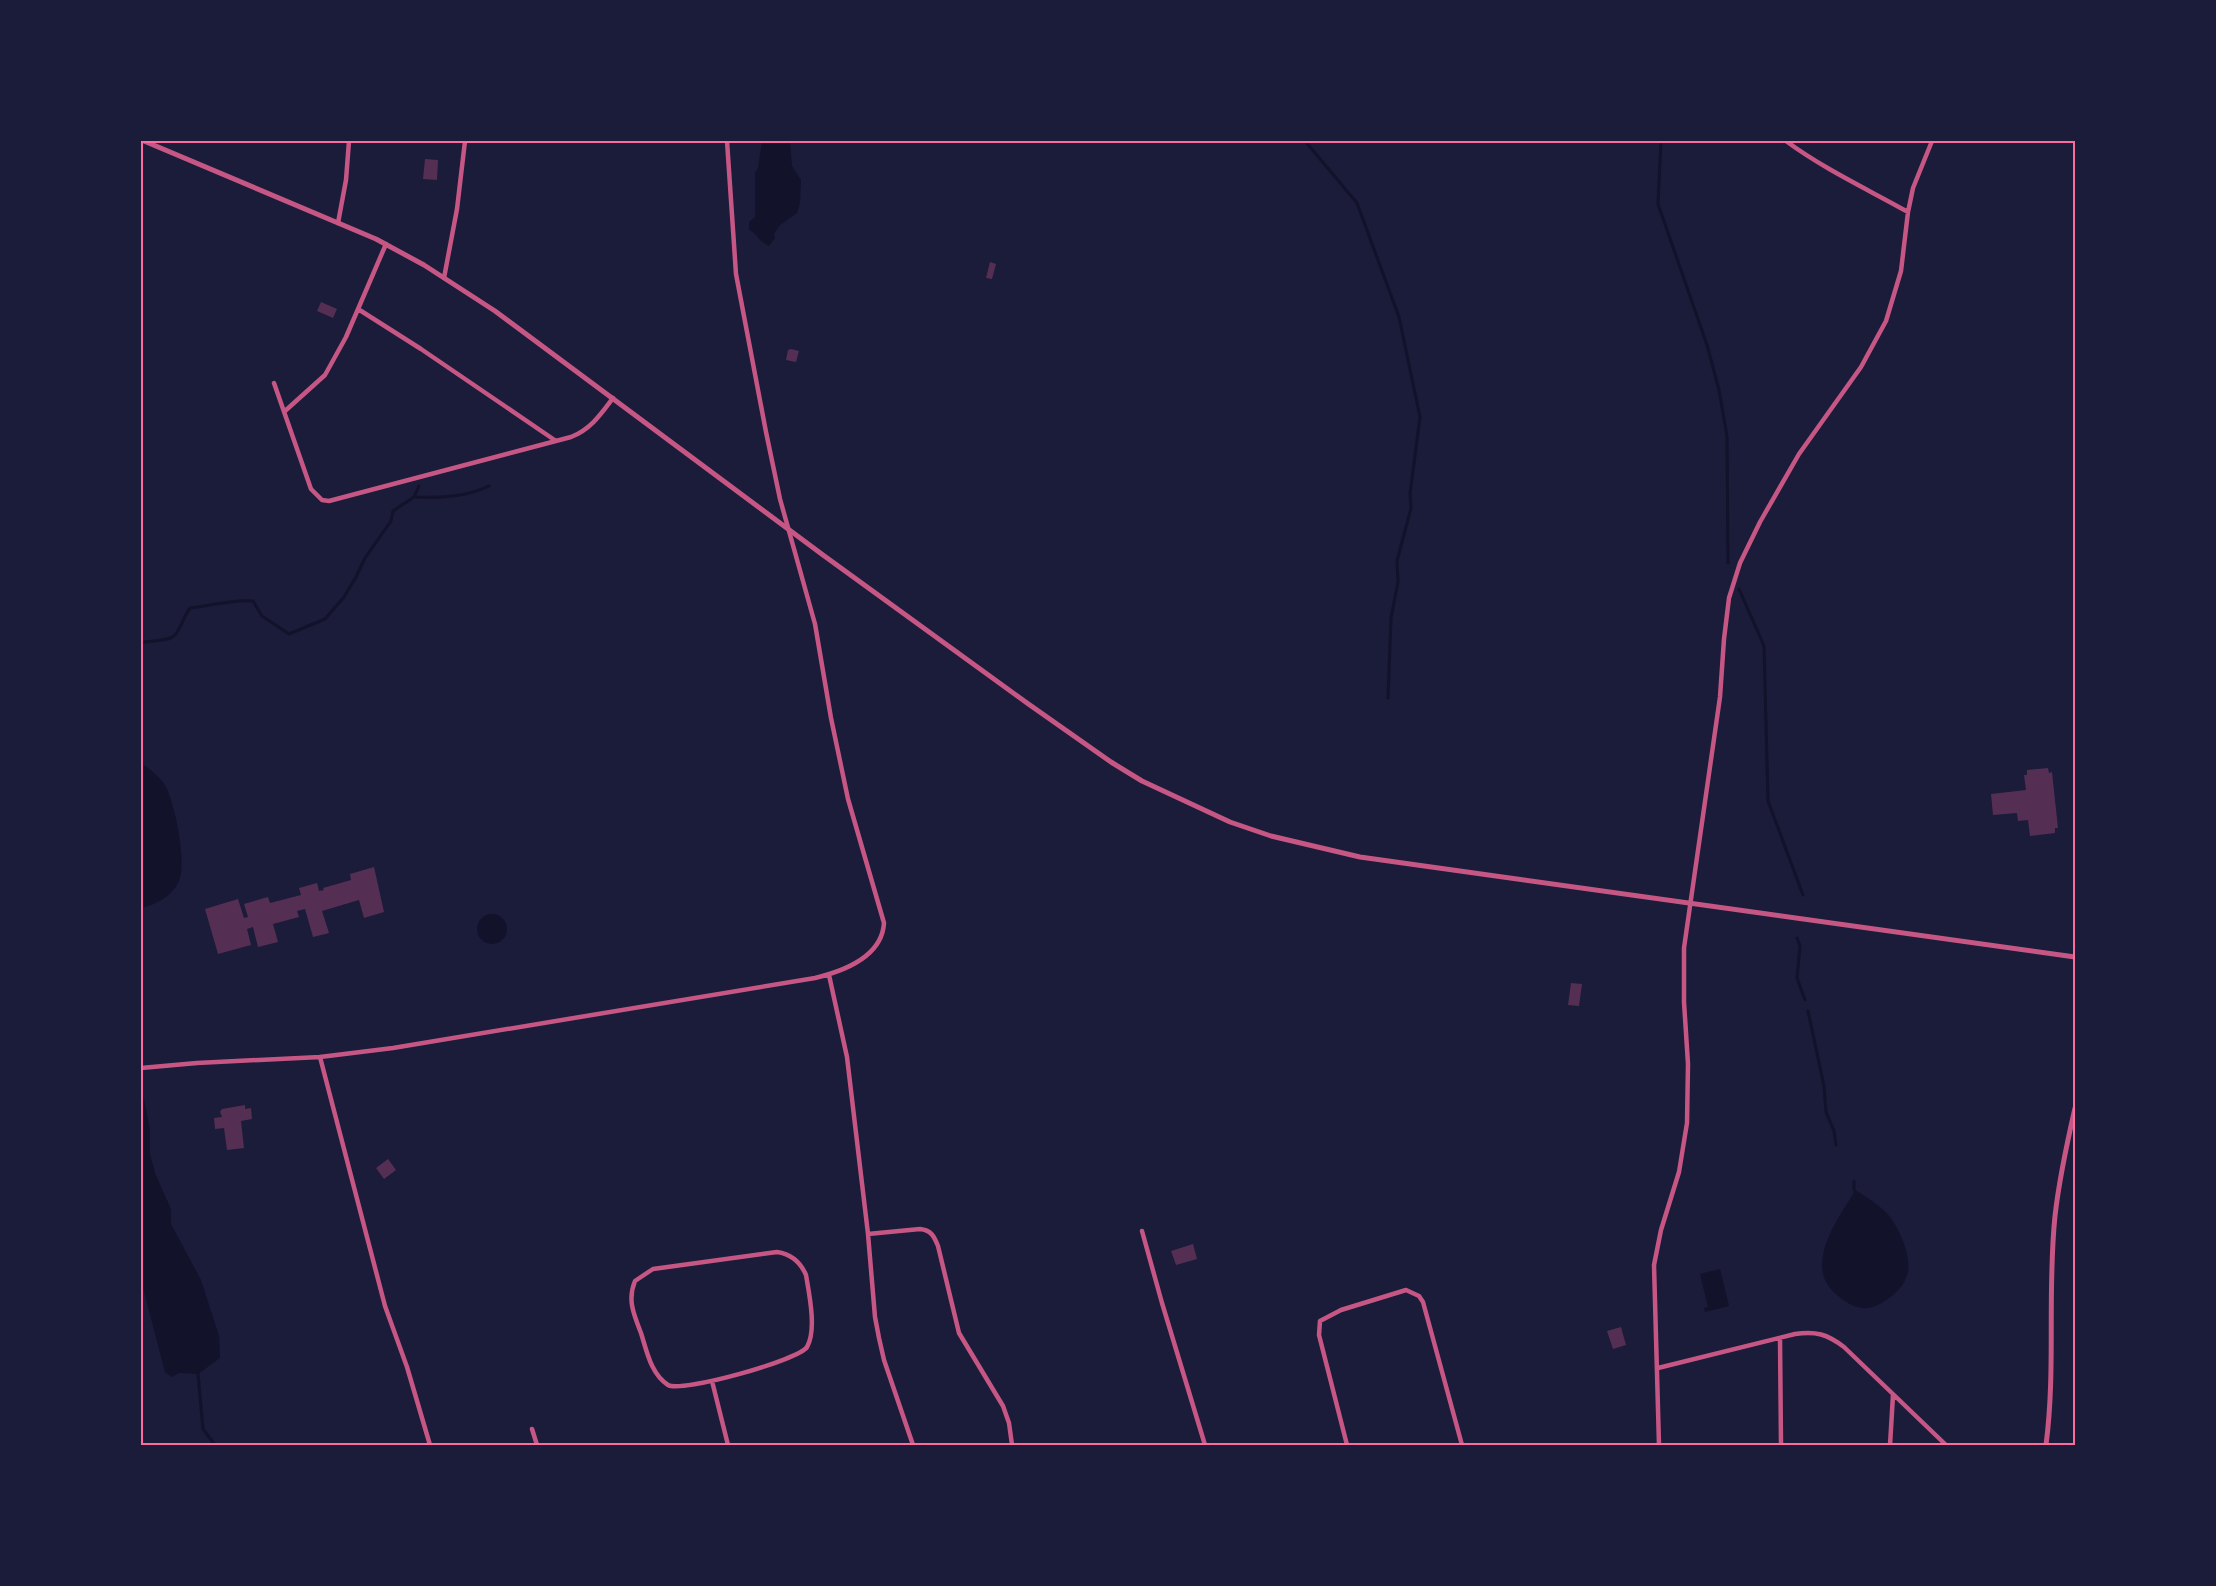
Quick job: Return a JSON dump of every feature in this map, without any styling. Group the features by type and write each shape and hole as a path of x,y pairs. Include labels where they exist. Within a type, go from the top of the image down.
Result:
{"street":[{"path":"144,141 386,244 444,278 495,312 789,530 1111,762 1169,795 1230,822 1282,838 1360,857 2075,957"},
{"path":"338,223 346,180 349,141"},
{"path":"444,278 458,209 465,141"},
{"path":"141,1068 320,1057 453,1039 829,975 871,952 882,937 884,923 882,914 848,799 815,624 789,530 766,432 736,274 726,141"},
{"path":"1786,141 1822,165 1908,212"},
{"path":"1659,1445 1658,1368 1653,1286 1655,1252 1679,1172 1688,1114 1683,974 1689,904 1720,697 1726,616 1734,580 1748,546 1781,484 1799,454 1861,367 1886,321 1902,271 1908,212 1913,188 1932,141"},
{"path":"285,411 325,375 358,309 386,244"},
{"path":"358,309 422,349 556,441"},
{"path":"274,382 308,481 316,496 329,501 571,437 588,428 613,398"},
{"path":"829,975 847,1057 868,1234 875,1317 884,1360 913,1445"},
{"path":"320,1057 380,1287 430,1445"},
{"path":"2046,1445 2050,1399 2055,1216 2075,1108"},
{"path":"868,1234 925,1229 933,1235 938,1246 959,1333 1003,1406 1009,1423 1012,1445"},
{"path":"1142,1231 1205,1445"},
{"path":"777,1252 794,1257 803,1267 808,1284 812,1328 806,1348 796,1355 712,1381 680,1387 670,1386 657,1376 630,1301 635,1281 653,1269 777,1252"},
{"path":"1347,1445 1319,1335 1320,1321 1341,1310 1406,1290 1419,1296 1423,1302 1437,1346 1462,1445"},
{"path":"1658,1368 1780,1338 1810,1332 1825,1334 1946,1445"},
{"path":"1780,1338 1781,1445"},
{"path":"712,1381 728,1445"},
{"path":"1890,1445 1893,1395"},
{"path":"532,1429 537,1445"}],"shaded area":[{"path":"762,141 790,141 792,166 801,180 797,213 780,225 769,246 749,230 749,222 755,217 755,173 758,168"},
{"path":"141,763 159,778 167,789 177,822 182,863 181,875 175,888 152,905 141,908"},
{"path":"492,914 503,918 507,929 503,940 492,944 481,940 477,929 481,918"},
{"path":"141,1085 150,1129 150,1154 155,1173 171,1209 171,1224 201,1280 219,1336 220,1358 198,1374 179,1373 172,1377 165,1372 141,1280"},
{"path":"1854,1189 1878,1205 1890,1217 1901,1236 1908,1258 1907,1275 1898,1290 1878,1305 1865,1308 1852,1305 1833,1291 1826,1282 1822,1267 1828,1239"},
{"path":"1720,1269 1729,1306 1705,1312 1704,1308 1708,1307 1700,1274"}],"building":[{"path":"425,159 438,160 437,180 423,179"},
{"path":"990,262 996,264 992,279 986,278"},
{"path":"321,302 337,309 333,318 317,311"},
{"path":"788,350 799,351 796,362 786,360"},
{"path":"2048,768 2049,773 2052,772 2058,828 2055,828 2055,833 2030,836 2028,820 2018,821 2017,813 1993,815 1991,794 2026,790 2024,775 2027,775 2027,770"},
{"path":"374,867 384,912 364,918 359,900 322,911 329,933 313,937 305,909 297,911 299,917 273,924 278,942 258,947 253,927 247,929 251,945 218,954 205,909 238,899 244,918 248,917 244,904 268,897 270,903 301,895 299,888 317,883 319,891 324,890 323,888 351,880 350,874"},
{"path":"1571,983 1582,984 1579,1006 1568,1005"},
{"path":"245,1105 245,1109 251,1108 252,1119 241,1121 244,1148 227,1150 224,1128 215,1129 214,1118 222,1117 220,1112 222,1109"},
{"path":"388,1159 396,1170 384,1179 376,1168"},
{"path":"1193,1244 1197,1259 1176,1265 1171,1251"},
{"path":"1621,1327 1626,1345 1613,1349 1607,1331"}],"waterway":[{"path":"1305,141 1357,203 1399,317 1420,417 1410,494 1411,508 1397,561 1398,582 1391,618 1388,698"},
{"path":"1661,141 1658,204 1707,345 1719,390 1727,436 1728,563"},
{"path":"141,643 164,640 175,635 190,608 229,602 253,601 262,616 289,634 325,619 344,597 365,558 391,521 393,511 414,497 419,486"},
{"path":"415,497 453,496 471,493 489,486"},
{"path":"1739,589 1764,646 1768,801 1803,895"},
{"path":"1797,938 1800,946 1797,978 1805,1000"},
{"path":"1808,1011 1824,1086 1826,1112 1834,1131 1836,1145"},
{"path":"1854,1181 1854,1189"},
{"path":"198,1374 203,1429 215,1445"}]}
